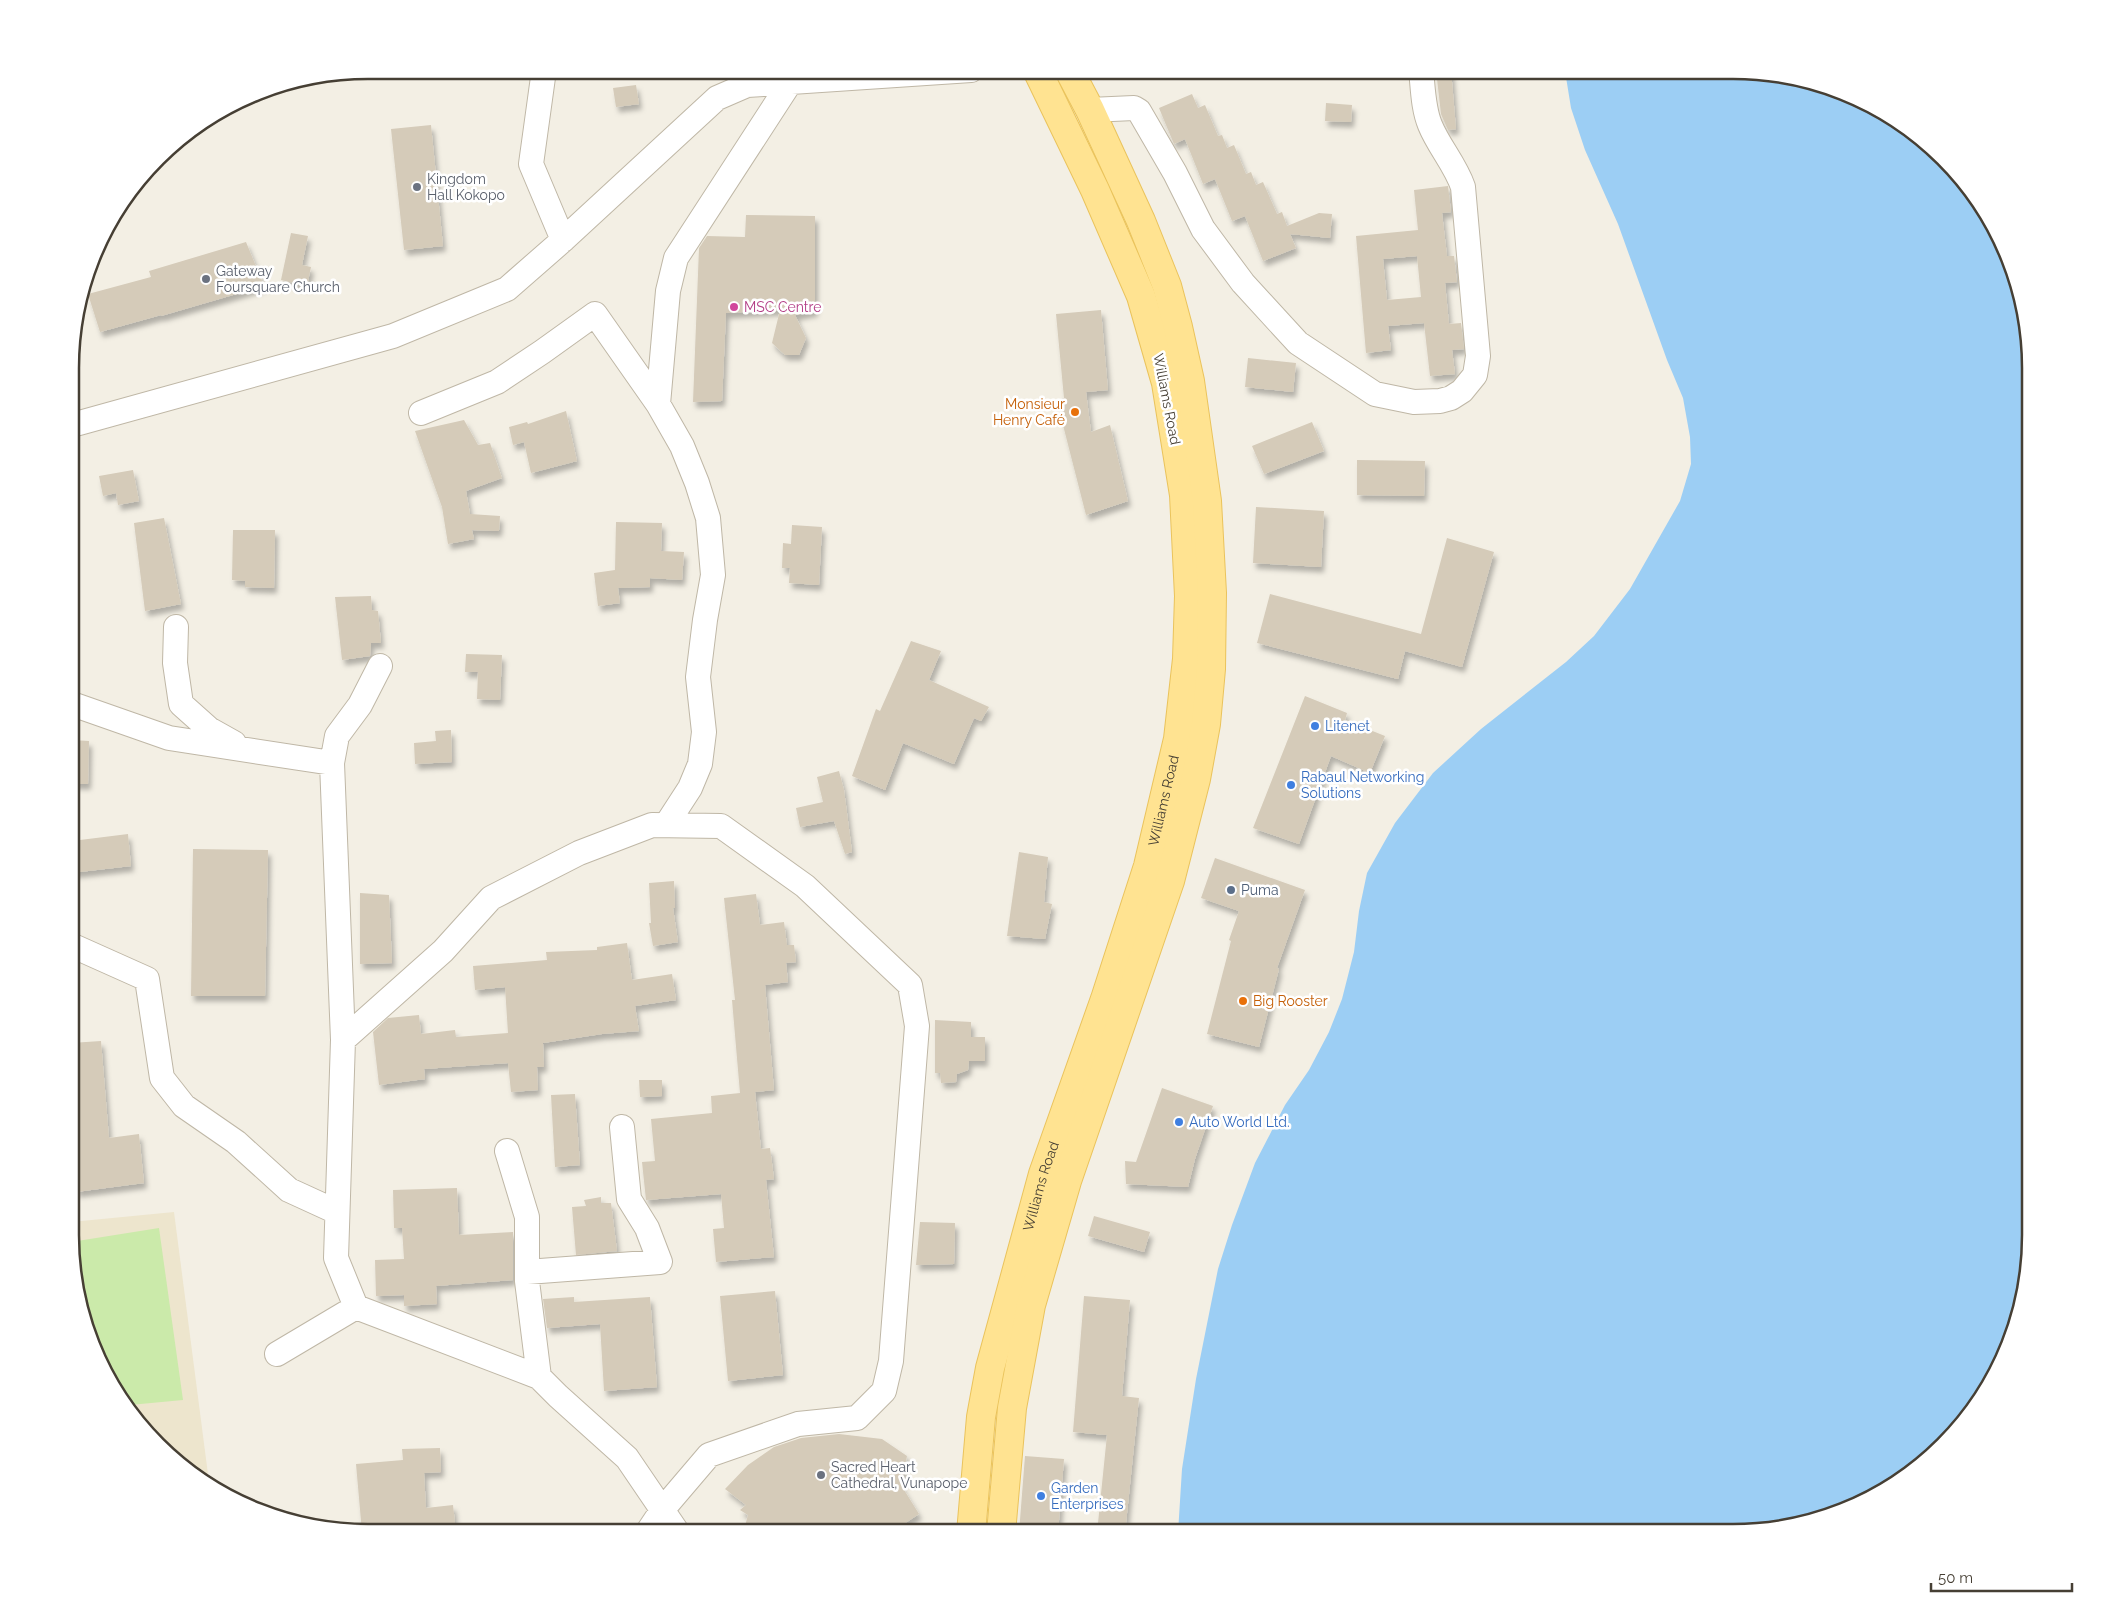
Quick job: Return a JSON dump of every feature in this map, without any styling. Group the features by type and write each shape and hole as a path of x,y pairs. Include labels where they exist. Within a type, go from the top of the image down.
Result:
{"main road":[{"name":"Williams Road","path":"973,1524 981,1417 990,1368 1043,1174 1105,998 1148,866 1178,739 1187,659 1189,596 1184,495 1166,383 1141,296 1095,190 1041,79"},
{"name":"Williams Road","path":"1002,1524 1012,1408 1031,1305 1067,1181 1170,880 1196,779 1206,724 1211,669 1212,593 1208,501 1190,381 1167,286 1141,221 1074,79"}],"street":[{"path":"543,79 531,164 563,240"},
{"path":"79,423 394,336 507,289 717,98 747,85 824,79"},
{"path":"1090,110 1134,108 1139,111 1176,174 1203,229 1243,282 1298,343 1375,394 1414,402 1440,401 1451,398 1468,385 1475,375 1478,356 1463,187 1458,172 1430,124 1425,105 1422,79"},
{"path":"658,404 668,291 676,258 791,81"},
{"path":"421,413 497,382 595,314 658,404 682,446 697,483 708,518 713,575 698,677 704,732 700,764 690,788 666,825"},
{"path":"176,628 175,662 181,704 209,729 246,749"},
{"path":"380,666 360,705 337,736 332,763 344,1040 336,1258 356,1307 539,1377 627,1458 673,1524"},
{"path":"79,707 169,738 332,763"},
{"path":"79,714 99,714"},
{"path":"344,1040 443,951 491,898 579,853 652,824 720,826 805,886 910,985 917,1026 891,1360 884,1391 857,1418 798,1424 709,1456 663,1509 653,1524"},
{"path":"79,949 147,979 162,1078 184,1106 236,1142 289,1190 337,1212"},
{"path":"527,1272 660,1262 647,1228 629,1199 622,1127"},
{"path":"507,1151 527,1217 527,1272 539,1377"},
{"path":"278,1354 356,1307"}],"shaded area":[{"path":"174,1212 208,1477 163,1440 138,1411 117,1380 94,1328 84,1292 79,1254 79,1221"}],"green space":[{"path":"159,1228 183,1400 133,1405 127,1396 117,1380 94,1328 84,1292 79,1241"}],"water":[{"path":"1566,79 1752,79 1790,84 1826,94 1878,117 1909,138 1938,163 1963,192 1984,223 2007,275 2017,311 2022,349 2022,1254 2017,1292 2007,1328 1984,1380 1963,1411 1938,1440 1909,1465 1878,1486 1826,1509 1790,1519 1752,1524 1179,1524 1182,1469 1196,1379 1218,1269 1255,1163 1285,1105 1309,1070 1329,1032 1342,999 1354,952 1359,911 1367,873 1395,823 1433,773 1481,729 1566,662 1594,636 1630,589 1680,501 1691,464 1690,437 1683,398 1667,360 1618,224 1585,150 1571,108"}],"building":[{"path":"1437,79 1452,79 1456,129 1448,130 1441,114"},
{"path":"636,85 639,104 616,107 613,88"},
{"path":"1192,94 1198,108 1205,105 1218,136 1222,135 1227,148 1234,145 1246,174 1251,172 1256,185 1263,182 1277,214 1282,212 1287,226 1319,213 1332,214 1330,238 1290,234 1296,248 1263,261 1245,216 1232,221 1215,179 1203,184 1185,139 1174,144 1159,108"},
{"path":"1326,103 1352,105 1351,122 1325,121"},
{"name":"Kingdom Hall Kokopo","path":"431,125 443,246 404,250 391,129"},
{"path":"1448,186 1451,212 1442,213 1447,256 1454,256 1457,282 1445,283 1449,324 1461,323 1464,349 1452,350 1455,374 1430,376 1424,323 1388,326 1391,350 1366,353 1356,236 1418,230 1414,190","holes":["1417,256 1421,297 1387,300 1383,259"]},
{"name":"MSC Centre","path":"746,215 815,216 815,311 795,315 806,338 799,355 785,355 772,343 780,310 726,313 722,401 693,402 699,248 707,236 745,237"},
{"path":"291,233 308,236 302,265 311,267 307,286 281,280"},
{"name":"Gateway Foursquare Church","path":"246,242 264,286 100,332 89,294 151,277 149,271"},
{"path":"1101,310 1108,390 1086,392 1091,432 1110,425 1128,501 1086,515 1063,425 1060,399 1064,398 1056,314"},
{"path":"1248,358 1296,363 1293,392 1245,387"},
{"path":"566,411 577,461 531,473 524,442 513,445 509,427 527,422 528,424"},
{"path":"464,420 478,445 490,443 502,478 466,491 470,514 500,516 499,531 472,530 474,539 448,544 442,507 415,431"},
{"path":"1312,422 1324,451 1264,474 1252,446"},
{"path":"1357,460 1425,461 1424,496 1357,495"},
{"path":"133,470 139,501 118,505 116,493 103,496 99,476"},
{"path":"1256,507 1324,511 1321,567 1253,563"},
{"path":"164,518 181,604 145,611 134,523"},
{"path":"616,522 662,523 661,551 684,552 682,580 650,578 650,587 618,588 620,603 598,606 594,573 615,570"},
{"path":"792,525 822,527 819,585 789,583 790,568 782,568 783,543 791,544"},
{"path":"233,530 275,530 274,588 245,587 245,581 232,580"},
{"path":"1447,538 1494,552 1462,667 1405,651 1398,679 1257,643 1270,594 1421,634"},
{"path":"371,596 372,610 378,611 381,643 371,643 370,656 342,660 335,597"},
{"path":"911,641 941,651 929,680 989,707 981,721 974,718 954,764 903,743 885,790 852,776 876,709 880,711"},
{"path":"466,654 502,655 500,700 477,699 478,672 465,672"},
{"path":"1305,696 1347,713 1345,720 1385,736 1370,773 1331,756 1299,844 1253,828"},
{"path":"451,730 452,762 415,764 414,743 436,741 435,731"},
{"path":"79,740 89,741 88,784 79,784"},
{"path":"839,771 844,790 852,852 845,854 834,821 800,827 796,808 823,802 817,777"},
{"path":"128,834 131,866 79,872 79,840"},
{"path":"193,849 268,850 265,996 191,996"},
{"path":"1019,852 1048,857 1044,902 1052,904 1045,939 1007,936"},
{"path":"1215,858 1305,890 1277,968 1279,969 1259,1047 1207,1034 1231,941 1229,940 1239,911 1201,898"},
{"path":"674,881 675,908 673,908 678,942 653,946 649,923 651,923 649,883"},
{"path":"360,893 389,895 392,963 360,964"},
{"path":"756,894 760,925 784,922 787,945 794,945 796,962 786,963 788,982 765,985 774,1090 755,1092 761,1149 770,1148 774,1179 766,1180 774,1257 716,1262 713,1229 724,1228 721,1194 646,1200 642,1162 655,1161 651,1119 712,1113 711,1096 740,1093 732,1000 735,1000 724,898"},
{"path":"627,943 632,980 672,974 676,1000 635,1006 639,1031 602,1034 543,1043 544,1067 537,1067 538,1090 511,1092 508,1063 424,1069 425,1079 379,1085 373,1032 388,1018 419,1015 421,1034 455,1030 456,1037 508,1033 505,987 475,990 473,966 547,960 546,952 597,950 597,947"},
{"path":"935,1020 971,1022 971,1037 985,1037 985,1061 969,1061 968,1070 957,1074 956,1082 941,1083 940,1073 935,1073"},
{"path":"101,1041 109,1138 139,1134 144,1183 79,1192 79,1042"},
{"path":"639,1080 662,1080 662,1096 640,1097"},
{"path":"1162,1088 1213,1106 1195,1159 1188,1187 1126,1184 1125,1161 1136,1162"},
{"path":"575,1094 580,1165 555,1167 551,1095"},
{"path":"457,1188 459,1235 513,1232 513,1280 436,1286 437,1304 404,1306 404,1295 376,1296 375,1260 404,1259 402,1228 394,1228 393,1190"},
{"path":"601,1197 601,1203 611,1203 617,1251 576,1255 572,1207 586,1206 584,1200"},
{"path":"1094,1216 1150,1232 1144,1252 1088,1236"},
{"path":"920,1222 955,1223 954,1264 916,1265"},
{"path":"775,1291 783,1375 728,1381 720,1296"},
{"path":"1084,1296 1130,1300 1122,1396 1139,1398 1126,1524 1098,1524 1107,1435 1073,1432"},
{"path":"574,1297 574,1302 650,1297 657,1387 604,1391 600,1324 547,1328 543,1299"},
{"name":"Sacred Heart Cathedral, Vunapope","path":"839,1434 882,1439 907,1456 901,1485 919,1514 904,1524 746,1524 748,1515 740,1510 746,1505 725,1489 748,1465 774,1447 801,1438"},
{"path":"440,1448 441,1472 424,1473 426,1508 453,1505 455,1524 361,1524 356,1464 403,1460 402,1449"},
{"name":"Garden Enterprises","path":"1025,1456 1064,1459 1059,1524 1020,1524"}],"place":[{"name":"Kingdom Hall Kokopo","path":"417,187"},
{"name":"Gateway Foursquare Church","path":"206,279"},
{"name":"MSC Centre","path":"734,307"},
{"name":"Monsieur Henry Café","path":"1075,412"},
{"name":"Litenet","path":"1315,726"},
{"name":"Rabaul Networking Solutions","path":"1291,785"},
{"name":"Puma","path":"1231,890"},
{"name":"Big Rooster","path":"1243,1001"},
{"name":"Auto World Ltd.","path":"1179,1122"},
{"name":"Sacred Heart Cathedral, Vunapope","path":"821,1475"},
{"name":"Garden Enterprises","path":"1041,1496"}]}
